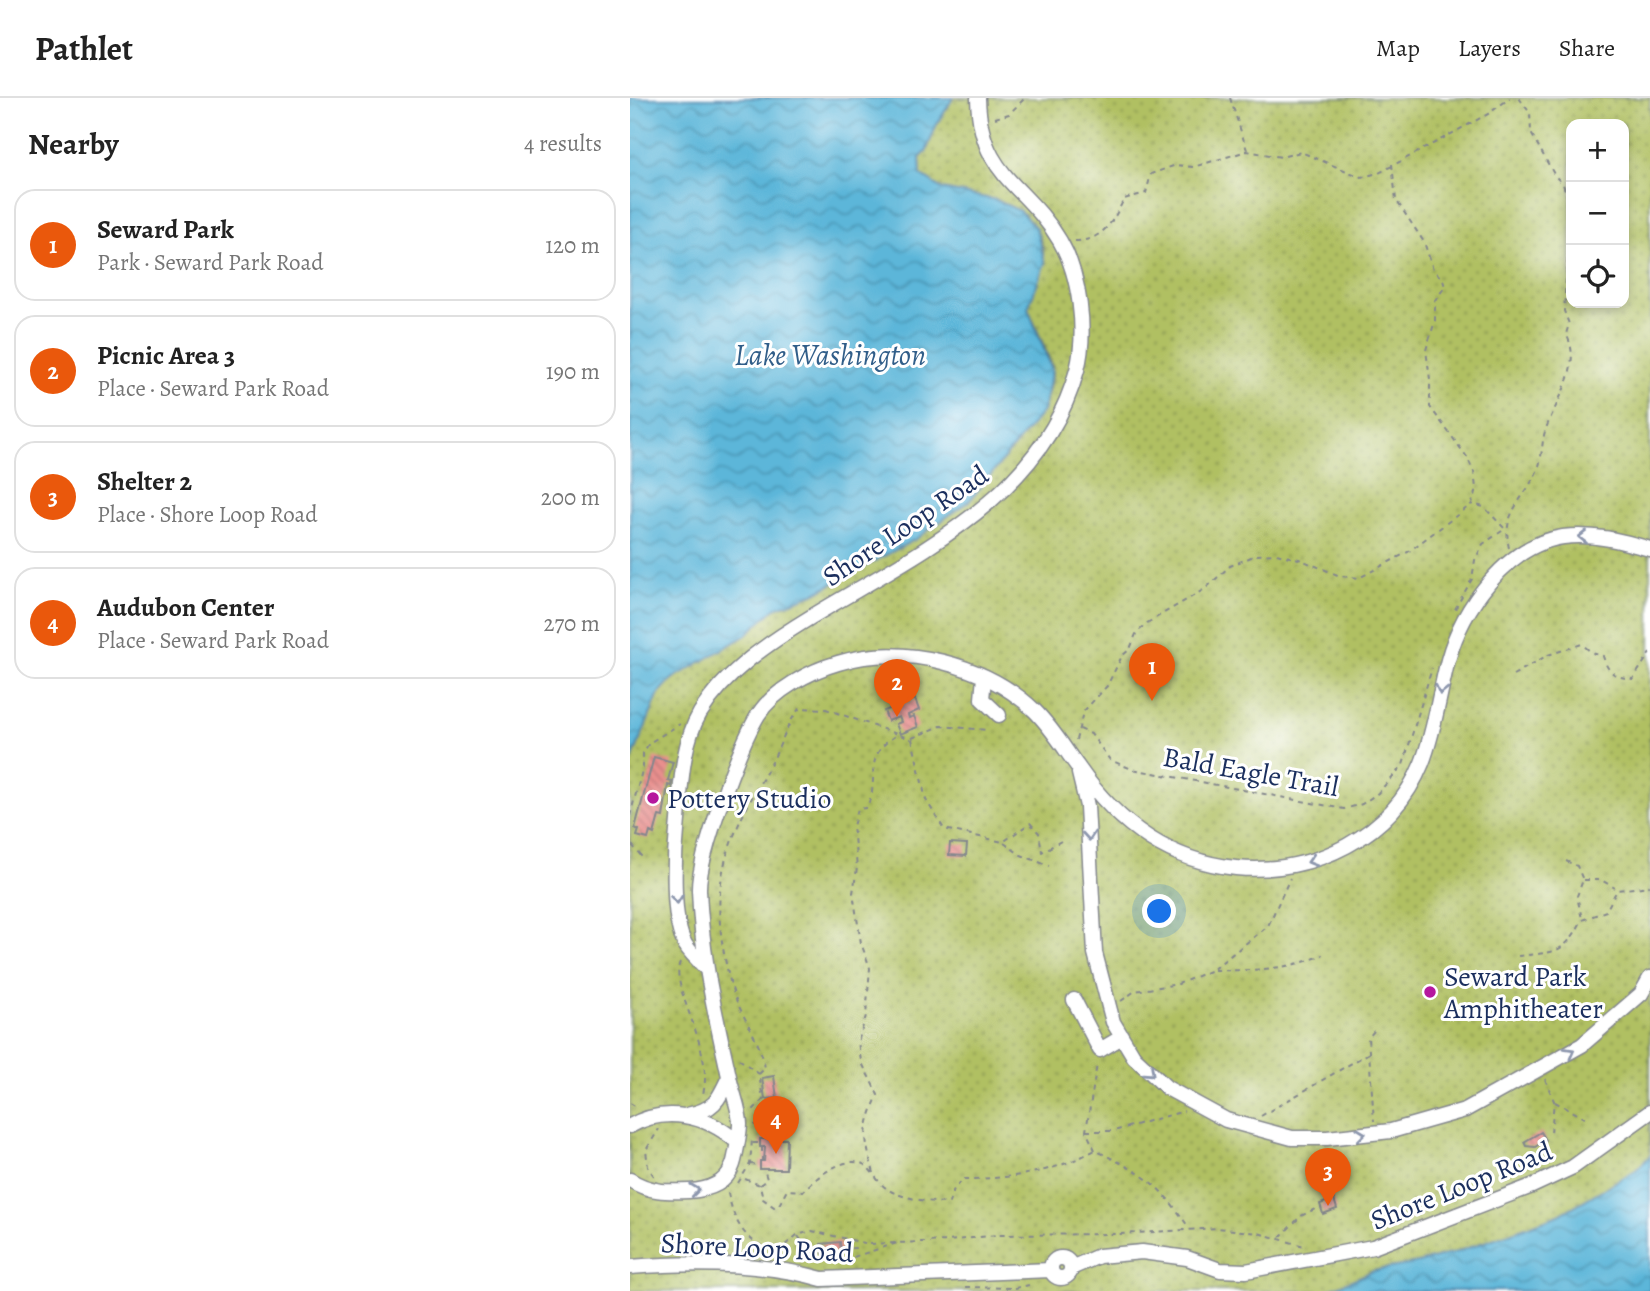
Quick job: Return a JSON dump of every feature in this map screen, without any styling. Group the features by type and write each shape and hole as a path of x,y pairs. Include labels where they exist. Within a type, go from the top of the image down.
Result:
{"street":[{"name":"Shore Loop Road","path":"707,970 683,941 675,856 684,764 692,732 700,714 728,679 767,644 894,569 991,501 1024,470 1050,436 1077,369 1080,332 1070,266 1060,241 993,163 984,141 978,98"},
{"path":"630,1180 651,1191 702,1190 719,1184 733,1165 735,1140 740,1125 707,970 699,889 700,871 748,732 761,709 779,693 830,665 874,654 891,653 937,660 984,677 1021,699 1038,713 1078,768 1118,815 1144,837 1186,857 1226,867 1288,867 1341,850 1378,824 1404,797 1423,760 1449,656 1459,631 1476,599 1511,563 1539,545 1560,537 1591,536 1650,549"},
{"path":"984,677 982,699 999,715"},
{"path":"1078,768 1087,806 1095,953 1113,1022 1134,1057 1167,1088 1204,1108 1245,1125 1292,1138 1327,1138 1375,1133 1465,1110 1583,1045 1641,994 1650,978"},
{"path":"1074,1000 1100,1050 1122,1037"},
{"path":"630,1126 654,1117 705,1111 719,1098 729,1077"},
{"name":"Shore Loop Road","path":"630,1267 696,1264 801,1273 822,1279 1051,1270 1054,1261 1060,1258 1066,1260 1071,1268 1098,1256 1142,1252 1179,1256 1220,1270 1246,1271 1373,1247 1532,1186 1573,1167 1650,1112"},
{"path":"684,1115 712,1125 735,1140"}],"path":[{"path":"980,121 1009,114 1025,98"},
{"path":"1230,98 1247,150"},
{"path":"1060,241 1091,241 1101,235 1124,198 1146,193 1151,174 1176,165 1193,167 1247,150 1280,157 1301,152 1361,177 1379,173 1488,114 1510,98"},
{"path":"1519,98 1530,113 1531,133 1555,176 1563,184 1566,193"},
{"path":"1076,740 1083,712 1107,686 1136,634 1147,623 1205,589 1230,566 1256,555 1276,554 1299,559 1339,576 1359,578 1408,552 1472,504 1476,488 1474,472 1467,457 1430,407 1426,350 1435,321 1435,300 1444,287 1443,280 1433,269 1424,242 1396,200 1392,164"},
{"path":"1452,614 1472,579 1475,560 1483,544 1505,529 1539,467 1547,425 1557,410 1568,379 1572,344 1566,334 1569,324 1564,311 1570,245"},
{"path":"1472,504 1484,507 1505,529 1511,563"},
{"path":"1513,675 1548,655 1581,644 1592,653 1603,656 1607,669 1616,678 1633,679 1650,653"},
{"name":"Bald Eagle Trail","path":"1080,729 1091,734 1111,760 1132,769 1344,809 1362,804 1378,793 1403,765 1434,660"},
{"path":"764,1139 768,1105 763,1100 760,1074 765,1068 761,1045 732,989 722,944 718,907 720,871 736,829 790,728 793,715 800,708 812,706 895,736 911,738 941,726 987,730"},
{"path":"630,816 643,767 643,752 668,730 700,714"},
{"path":"874,1174 866,1146 866,1122 878,1095 861,1061 858,1042 866,1016 870,968 861,943 853,893 857,868 853,826 858,809 866,808 873,795 871,767 878,752 895,736"},
{"path":"911,738 926,800 944,829 1003,842 1021,855 1049,866"},
{"path":"1003,842 1030,823 1039,833 1042,852 1061,841"},
{"path":"631,843 642,857"},
{"path":"1518,956 1558,951 1569,944 1582,920 1577,896 1583,880 1577,866 1566,861"},
{"path":"1109,1007 1135,991 1178,984 1213,970 1268,926 1291,880 1288,867"},
{"path":"1583,880 1601,880 1617,890 1650,886"},
{"path":"1582,920 1606,911 1617,890"},
{"path":"715,946 722,944"},
{"path":"1213,970 1258,971 1301,964 1323,955"},
{"path":"681,960 677,971 678,981 693,1018 706,1066 702,1097"},
{"path":"1374,1031 1368,1038 1375,1133"},
{"path":"1100,1050 1092,1079 1086,1131 1095,1150 1146,1176 1173,1204 1189,1228"},
{"path":"1245,1125 1369,1053"},
{"path":"738,1058 760,1074"},
{"path":"1540,1069 1554,1101 1551,1133"},
{"path":"748,1116 763,1100"},
{"path":"1554,1101 1585,1118"},
{"path":"630,1103 641,1110"},
{"path":"1086,1131 1114,1131 1169,1114 1204,1108"},
{"path":"657,1181 648,1167 646,1150 659,1130 659,1125"},
{"path":"754,1125 766,1125"},
{"path":"752,1143 760,1143"},
{"path":"762,1147 762,1160"},
{"path":"760,1185 763,1199 774,1207 779,1205 787,1190 803,1191 811,1182 845,1162 862,1164 886,1189 921,1200 949,1203 953,1191 963,1180 995,1180 1032,1175 1074,1161 1095,1150"},
{"path":"750,1164 760,1165"},
{"path":"760,1185 767,1179 764,1169"},
{"path":"744,1178 760,1185"},
{"path":"727,1190 733,1214 744,1233 760,1246 768,1248 784,1246 797,1235 812,1231 869,1244 949,1241 996,1235 1120,1234 1189,1228 1237,1229 1312,1248"},
{"path":"1280,1238 1301,1216 1315,1209"},
{"path":"797,1235 817,1261"},
{"path":"844,1260 898,1243"},
{"path":"841,1249 855,1248 855,1255"},
{"path":"808,1249 822,1249"}],"green space":[{"path":"953,98 1650,98 1650,1156 1636,1170 1559,1215 1457,1252 1418,1263 1373,1271 1326,1291 630,1291 630,765 659,693 672,679 746,635 775,608 813,594 916,539 970,500 1043,411 1052,377 1052,365 1028,308 1044,250 1036,228 1020,211 996,200 942,189 921,175 920,158 926,152 936,126"}],"water":[{"name":"Lake Washington","path":"630,98 953,98 936,126 926,152 920,158 921,175 942,189 996,200 1020,211 1036,228 1045,263 1028,308 1052,370 1043,411 970,500 916,539 813,594 775,608 746,635 672,679 659,693 630,765"},
{"path":"1650,1156 1650,1291 1326,1291 1373,1271 1418,1263 1457,1252 1559,1215 1636,1170"}],"building":[{"path":"915,699 919,710 908,715 909,718 914,716 918,727 900,734 896,724 901,722 899,717 888,721 884,711"},
{"name":"Pottery Studio","path":"654,757 673,762 668,780 672,781 671,786 668,785 663,817 659,816 654,834 650,832 648,839 637,836 639,830 635,828"},
{"path":"950,843 967,844 966,856 949,855"},
{"path":"774,1076 777,1098 765,1099 762,1078"},
{"path":"1541,1132 1546,1140 1535,1147 1526,1146 1524,1142"},
{"path":"760,1139 787,1139 786,1169 760,1169 760,1161 764,1161 765,1147 760,1147"},
{"path":"1334,1199 1337,1209 1323,1214 1320,1204"},
{"path":"840,1242 841,1252 823,1254 821,1244"}],"place":[{"name":"Seward Park","path":"1152,701"},
{"name":"Picnic Area 3","path":"897,717"},
{"name":"Pottery Studio","path":"653,798"},
{"name":"Seward Park Amphitheater","path":"1430,992"},
{"name":"Audubon Center","path":"776,1154"},
{"name":"Shelter 2","path":"1328,1206"}]}
